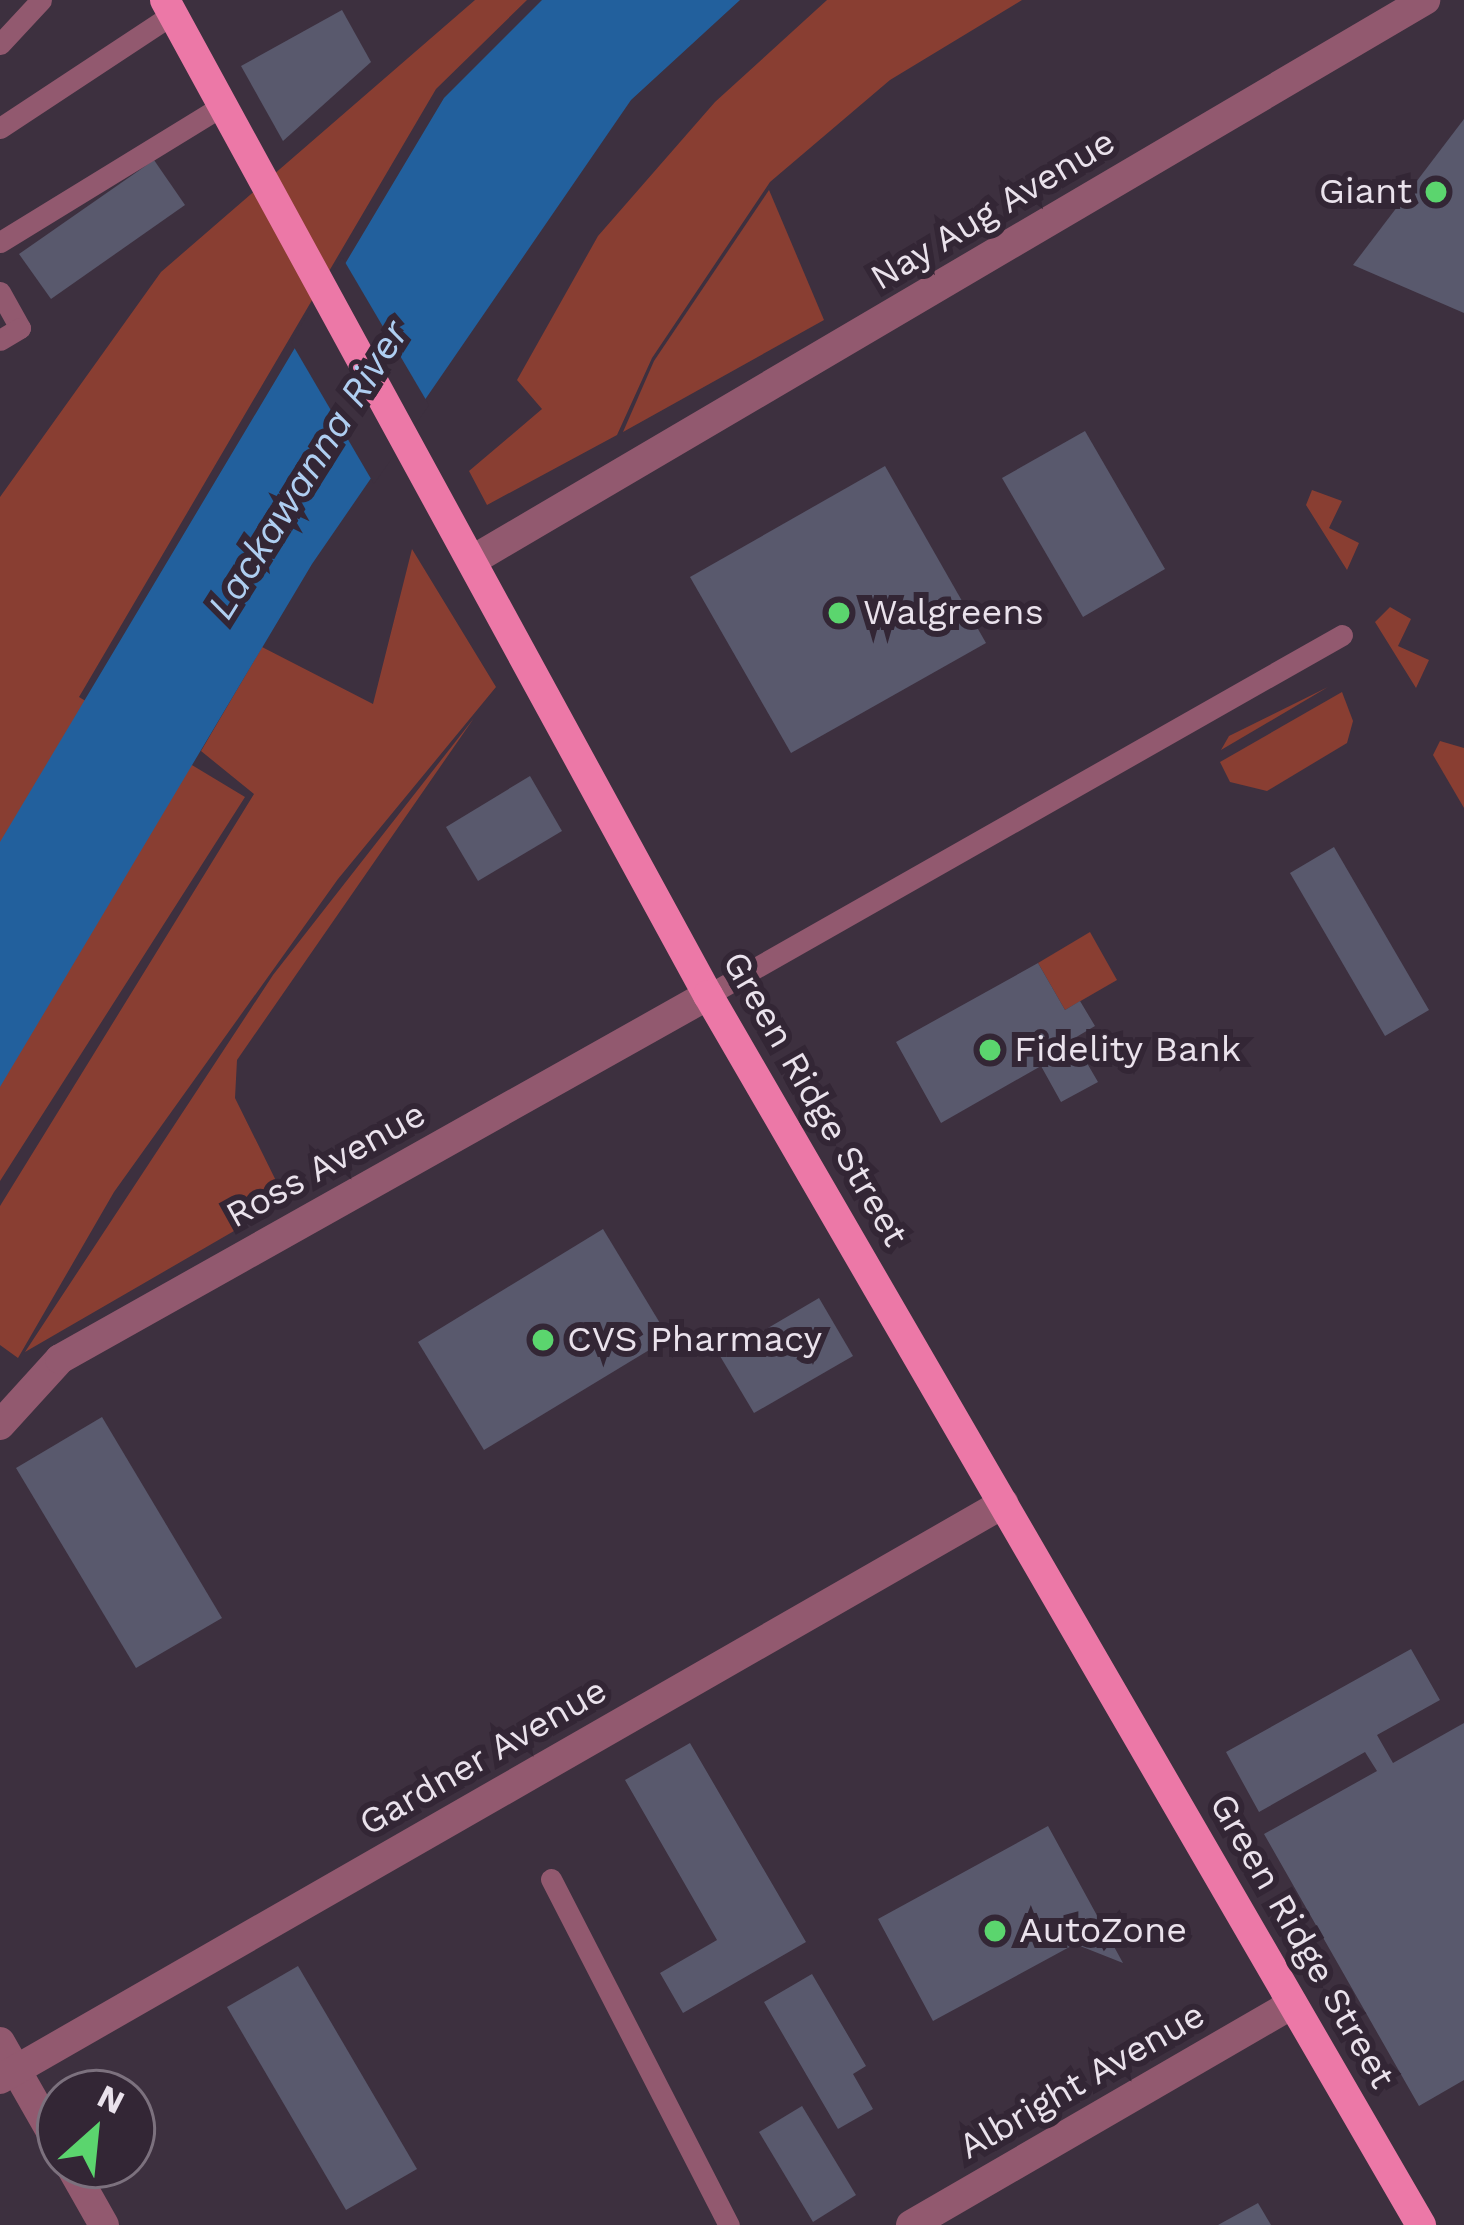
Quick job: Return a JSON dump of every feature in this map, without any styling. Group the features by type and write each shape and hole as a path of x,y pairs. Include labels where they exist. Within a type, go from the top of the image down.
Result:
{"main road":[{"name":"Green Ridge Street","path":"169,7 478,557 709,995 1421,2225"}],"street":[{"name":"Nay Aug Avenue","path":"478,557 596,480 1425,0"},
{"name":"Ross Avenue","path":"0,1425 60,1359 709,995"},
{"name":"Gardner Avenue","path":"8,2075 1004,1503"},
{"name":"Albright Avenue","path":"911,2225 1293,2004"},
{"path":"0,2042 8,2075 36,2114"},
{"path":"84,2189 104,2225"}],"lane":[{"path":"0,44 41,0"},
{"path":"0,128 169,7"},
{"path":"0,242 225,104"},
{"path":"0,292 20,328 0,340"},
{"path":"709,995 1342,635"},
{"path":"551,1879 729,2225"}],"shaded area":[{"path":"475,0 527,0 436,89 79,697 245,797 0,1181 0,497 161,272"},
{"path":"827,0 1022,0 890,80 770,182 652,358 617,435 487,505 469,471 542,409 517,380 598,236 715,102"},
{"path":"769,190 824,320 623,432 654,361"},
{"path":"1312,490 1342,501 1329,528 1359,543 1347,570 1306,505"},
{"path":"412,549 496,687 338,879 114,1192 18,1358 0,1345 0,1206 254,794 201,751 262,647 373,704"},
{"path":"1390,607 1411,619 1398,646 1429,660 1416,688 1375,622"},
{"path":"1328,687 1221,750 1229,736"},
{"path":"1342,692 1353,721 1347,743 1267,791 1230,782 1220,762"},
{"path":"474,718 237,1060 235,1098 286,1201 25,1352 273,975"},
{"path":"1440,741 1464,748 1464,808 1433,755"},
{"path":"1090,932 1117,980 1065,1010 1038,963"}],"water":[{"name":"Lackawanna River","path":"542,0 740,0 631,100 312,564 0,1087 0,842 444,98"}],"pier":[{"path":"342,257 429,405 374,484 291,342"}],"building":[{"path":"342,10 371,62 283,141 241,66"},
{"name":"Giant","path":"1464,119 1464,313 1353,265"},
{"path":"154,160 185,205 51,299 19,254"},
{"path":"1085,431 1165,569 1083,617 1002,478"},
{"name":"Walgreens","path":"885,466 986,643 791,753 690,577"},
{"path":"530,776 562,831 478,881 446,827"},
{"path":"1334,847 1429,1010 1385,1036 1290,873"},
{"name":"Fidelity Bank","path":"1038,963 1065,1010 1080,1001 1095,1026 1073,1039 1098,1082 1061,1102 1041,1066 941,1123 896,1042"},
{"name":"CVS Pharmacy","path":"603,1229 669,1338 484,1450 418,1342"},
{"path":"819,1298 853,1356 754,1413 720,1356"},
{"path":"102,1417 222,1618 136,1668 16,1468"},
{"path":"1411,1649 1440,1700 1377,1735 1393,1763 1464,1723 1464,2080 1419,2106 1264,1834 1377,1771 1365,1752 1259,1812 1226,1752"},
{"path":"690,1743 806,1942 683,2013 660,1973 717,1940 625,1780"},
{"name":"AutoZone","path":"1048,1826 1123,1963 1075,1944 933,2021 878,1919"},
{"path":"298,1966 417,2169 346,2210 227,2007"},
{"path":"812,1974 866,2066 853,2074 873,2109 838,2129 764,2002"},
{"path":"802,2106 856,2195 813,2222 759,2132"},
{"path":"1258,2203 1271,2225 1218,2225"}],"place":[{"name":"Giant","path":"1436,192"},
{"name":"Walgreens","path":"839,613"},
{"name":"Fidelity Bank","path":"990,1050"},
{"name":"CVS Pharmacy","path":"543,1340"},
{"name":"AutoZone","path":"995,1931"}]}
